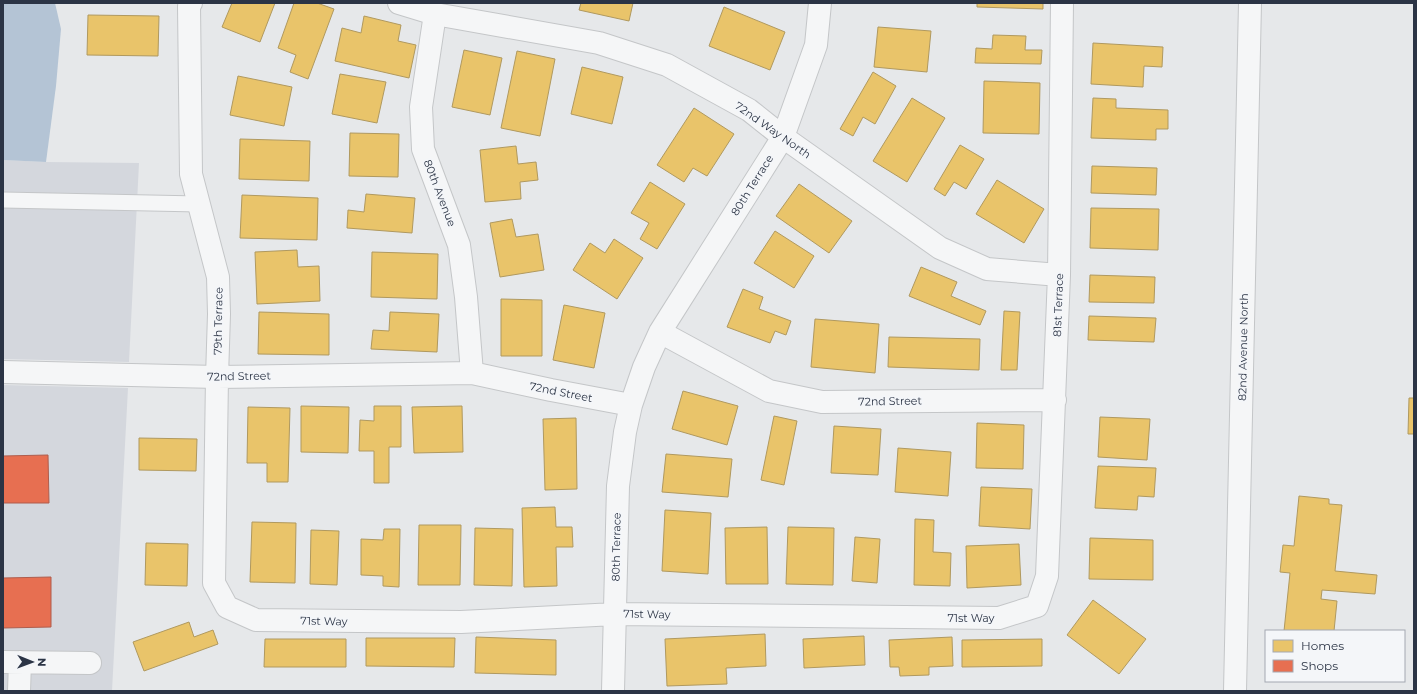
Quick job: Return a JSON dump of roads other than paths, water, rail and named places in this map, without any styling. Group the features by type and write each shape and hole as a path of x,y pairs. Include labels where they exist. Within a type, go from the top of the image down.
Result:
{"street":[{"name":"79th Terrace","path":"191,3 189,6 191,174 218,277 219,314 214,583 227,607 256,620"},
{"name":"72nd Way North","path":"399,3 435,14 599,43 667,65 748,110 783,137 940,248 987,269 1059,275"},
{"name":"80th Terrace","path":"660,332 783,137 816,45 820,3"},
{"name":"81st Terrace","path":"1037,606 1047,576 1055,400 1059,275 1062,3"},
{"name":"82nd Avenue North","path":"1235,691 1250,3"},
{"name":"80th Avenue","path":"435,14 421,107 423,149 459,245 466,297 472,372"},
{"name":"72nd Street","path":"660,332 769,391 822,402 1055,400"},
{"path":"631,405 644,368 660,332"},
{"name":"72nd Street","path":"3,372 217,377 472,372 551,390 631,405"},
{"name":"80th Terrace","path":"613,691 618,486 631,405"},
{"name":"71st Way","path":"256,620 461,622 615,614 999,618 1037,606"},
{"path":"19,691 11,662 90,663"}],"lane":[{"path":"3,200 199,204"}],"water":[{"path":"3,3 55,3 61,29 56,86 46,162 3,160"}]}
